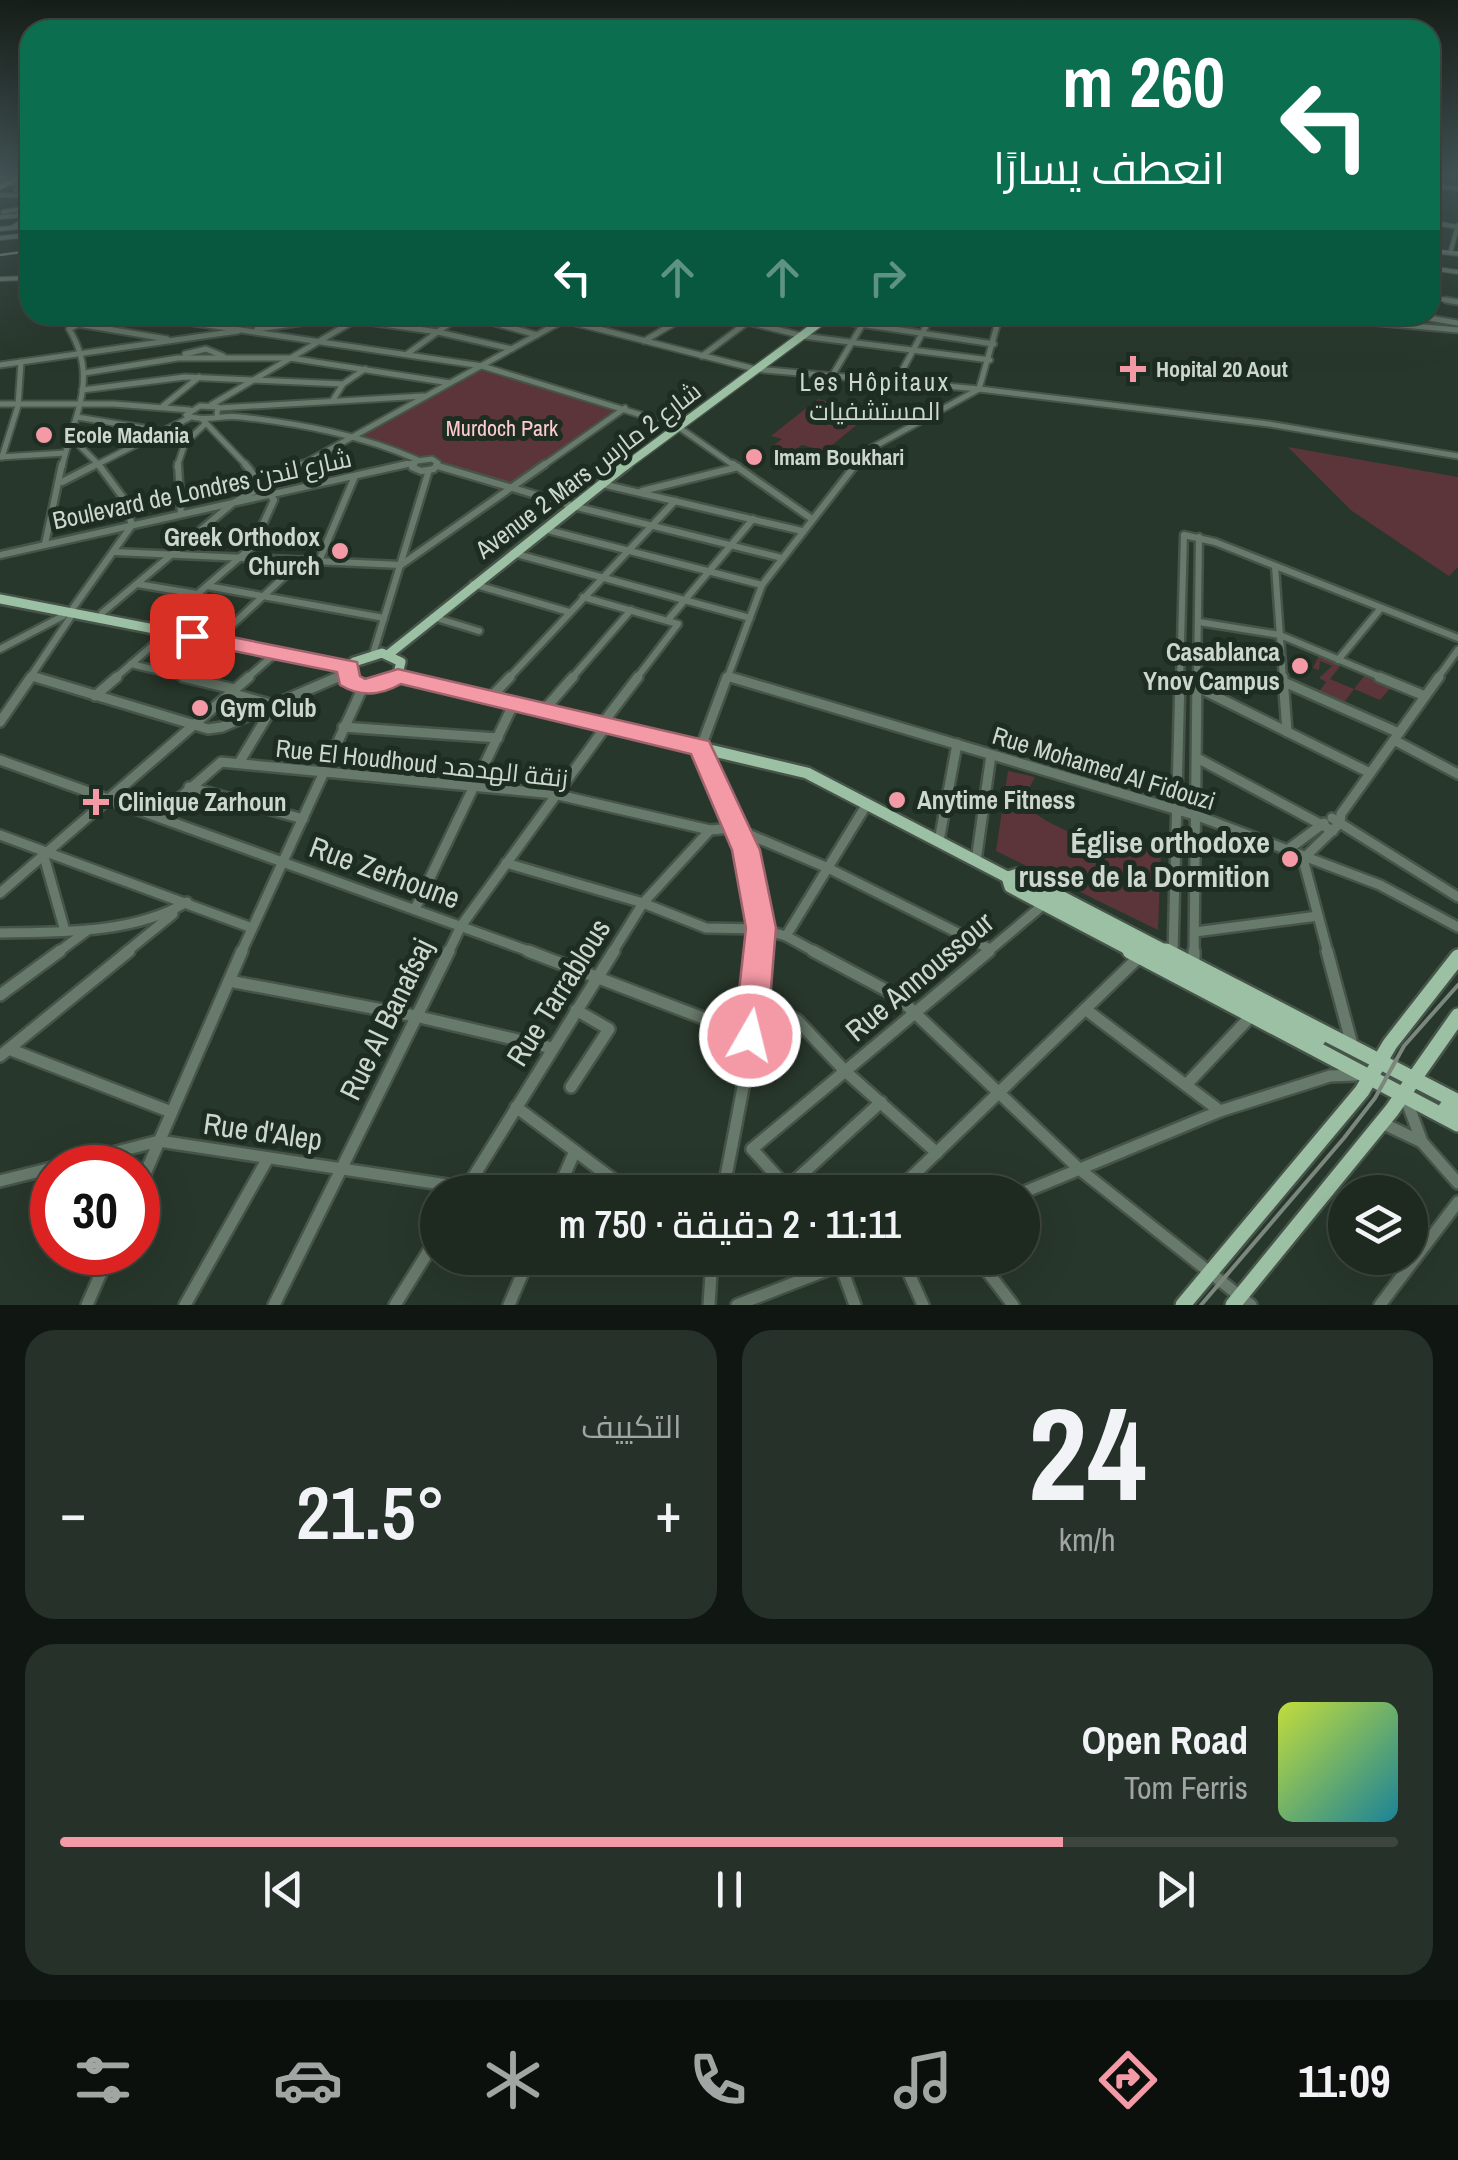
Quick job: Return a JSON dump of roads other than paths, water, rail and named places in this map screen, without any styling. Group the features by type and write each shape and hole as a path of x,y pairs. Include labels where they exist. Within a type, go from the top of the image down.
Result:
{"main road":[{"name":"Avenue 2 Mars شارع 2 مارس","path":"389,654 512,553 815,325"},
{"path":"0,598 132,630 144,627"},
{"path":"0,598 348,670 373,654 389,654 402,664 398,676 382,686 363,687 350,682 348,670"},
{"path":"69,614 102,613 141,621 144,627"},
{"path":"398,676 798,771 1318,1039"},
{"path":"1007,877 1018,874 1414,1078 1454,1108"},
{"path":"1007,877 1010,887 1458,1124"},
{"path":"1182,1305 1371,1077 1458,956"},
{"path":"1241,1302 1382,1124 1458,1016"}],"street":[{"path":"45,544 82,390 84,353 69,330 76,325"},
{"path":"84,325 175,340"},
{"path":"208,325 482,366 625,408 677,426 812,519"},
{"path":"228,328 234,325"},
{"path":"0,365 287,325"},
{"path":"62,482 211,405 345,325"},
{"path":"403,325 512,349"},
{"path":"407,354 449,325"},
{"path":"500,325 536,335"},
{"path":"102,613 233,503 555,325"},
{"path":"583,325 755,369 979,389 1284,426 1458,456"},
{"path":"644,341 671,325"},
{"path":"702,356 744,325"},
{"path":"760,325 803,336 990,360"},
{"path":"856,325 994,342"},
{"path":"896,382 927,325"},
{"path":"726,1175 756,1001 761,928 750,867 700,748 762,585 868,450 979,389 998,325"},
{"path":"1392,325 1458,326"},
{"path":"832,376 862,326"},
{"path":"266,334 271,327"},
{"path":"84,374 178,358 224,356 290,358 450,383"},
{"path":"22,362 18,403 5,430 1,457 65,453"},
{"path":"335,383 356,368"},
{"path":"333,400 344,384 365,369"},
{"path":"82,390 199,377 344,384"},
{"path":"162,407 199,377"},
{"path":"154,380 190,385"},
{"path":"181,514 175,466 194,433 218,411 426,396"},
{"path":"0,404 80,402 162,407 189,414 203,422 265,485 274,500 262,532 240,558 197,594 95,696"},
{"path":"211,405 218,411 404,454 416,462 433,459 373,654"},
{"path":"115,552 401,565 625,408"},
{"path":"77,418 162,432"},
{"path":"0,722 132,525 126,498 116,481 73,439"},
{"path":"396,466 404,460 404,454"},
{"path":"416,462 415,470 433,468 782,558"},
{"name":"Boulevard de Londres شارع لندن","path":"0,555 416,462"},
{"path":"638,492 738,468"},
{"path":"319,561 355,476"},
{"path":"602,484 802,531"},
{"path":"490,698 675,501"},
{"path":"582,597 668,620 752,519"},
{"path":"544,529 762,585"},
{"path":"1172,954 1184,535 1198,537 1458,638"},
{"path":"1194,965 1199,758 1198,537"},
{"path":"512,553 750,618"},
{"path":"1184,557 1198,560"},
{"path":"215,641 302,560"},
{"path":"1274,566 1287,732"},
{"path":"137,584 197,594"},
{"path":"472,584 569,612"},
{"path":"207,586 384,618"},
{"path":"1338,660 1381,608"},
{"path":"544,710 631,610"},
{"path":"0,649 69,614"},
{"path":"432,618 479,631"},
{"name":"Rue Al Banafsaj","path":"274,1305 461,926 678,625 668,620"},
{"path":"1200,622 1280,635 1426,696"},
{"path":"36,630 53,628 60,634"},
{"path":"1352,1047 1304,868 1304,854 1334,822 1458,650"},
{"path":"0,892 276,653"},
{"path":"131,664 274,704"},
{"path":"33,676 191,726 215,729 348,670"},
{"name":"Rue Mohamed Al Fidouzi","path":"728,676 1198,816 1290,848 1401,894 1458,926"},
{"path":"1284,682 1397,737 1458,774"},
{"path":"158,1145 363,687"},
{"path":"1199,688 1370,773"},
{"path":"160,815 217,762 238,762 274,704"},
{"path":"415,910 514,704"},
{"path":"343,727 498,738"},
{"path":"939,842 957,744"},
{"path":"976,861 991,754"},
{"path":"1199,758 1334,822 1458,897"},
{"name":"Rue Zerhoune","path":"0,760 598,975 750,1036"},
{"name":"Rue El Houdhoud زنقة الهدهد","path":"238,762 554,794 710,830 734,828 828,868 990,949"},
{"path":"189,788 303,819"},
{"path":"786,936 867,804"},
{"path":"1290,848 1334,822"},
{"name":"Rue Tarrablous","path":"475,1175 643,902 710,830"},
{"path":"0,835 252,928"},
{"path":"45,852 65,931"},
{"path":"506,863 643,902 706,928 761,928 786,936 866,977 917,1011 1078,1168 1212,1273 1241,1302"},
{"path":"4,1053 187,902"},
{"name":"Rue Annoussour","path":"752,1149 1043,904"},
{"path":"0,933 65,931 173,914"},
{"path":"1195,932 1318,916"},
{"path":"0,995 92,927"},
{"path":"914,1175 1140,956"},
{"path":"230,981 415,1016 552,1048"},
{"path":"756,1001 796,1020 845,1071 936,1153"},
{"path":"1085,1009 1220,1111"},
{"path":"571,1087 610,1028 576,1010"},
{"path":"1186,1085 1253,1014"},
{"path":"4,1053 171,1112"},
{"path":"1040,1185 1220,1111 1330,1076 1371,1077"},
{"path":"1404,1094 1422,1142 1458,1183"},
{"path":"805,1175 881,1102"},
{"path":"516,1107 607,1175"},
{"path":"1382,1124 1422,1142"},
{"name":"Rue d'Alep","path":"147,1145 159,1142 420,1182"},
{"path":"731,1145 752,1149 775,1175"},
{"path":"564,1175 575,1151"},
{"path":"185,1305 268,1158"},
{"name":"Rue d'Alep","path":"0,1181 30,1174"},
{"path":"1380,1305 1458,1202"},
{"path":"395,1305 420,1265"},
{"path":"87,1305 100,1275"},
{"path":"509,1305 522,1275"},
{"path":"709,1305 711,1275"},
{"path":"737,1305 807,1275"},
{"path":"844,1275 854,1305"},
{"path":"910,1275 923,1305"},
{"path":"990,1275 1014,1305"}],"tunnel":[{"path":"1318,1039 1446,1108"}],"tram line":[{"path":"1440,251 1458,253"},
{"path":"1201,1305 1344,1138 1375,1098 1404,1046 1458,985"}],"railway":[{"path":"0,255 20,252"}],"place":[{"name":"Hopital 20 Aout","path":"1133,369"},
{"name":"Ecole Madania","path":"44,435"},
{"name":"Imam Boukhari","path":"754,457"},
{"name":"Greek Orthodox Church","path":"340,551"},
{"name":"Casablanca Ynov Campus","path":"1300,666"},
{"name":"Gym Club","path":"200,708"},
{"name":"Anytime Fitness","path":"897,800"},
{"name":"Clinique Zarhoun","path":"96,802"},
{"name":"Église orthodoxe russe de la Dormition","path":"1290,859"}],"district":[{"name":"Les Hôpitaux المستشفيات","path":"875,396"}],"park label":[{"name":"Murdoch Park","path":"502,428"}]}
